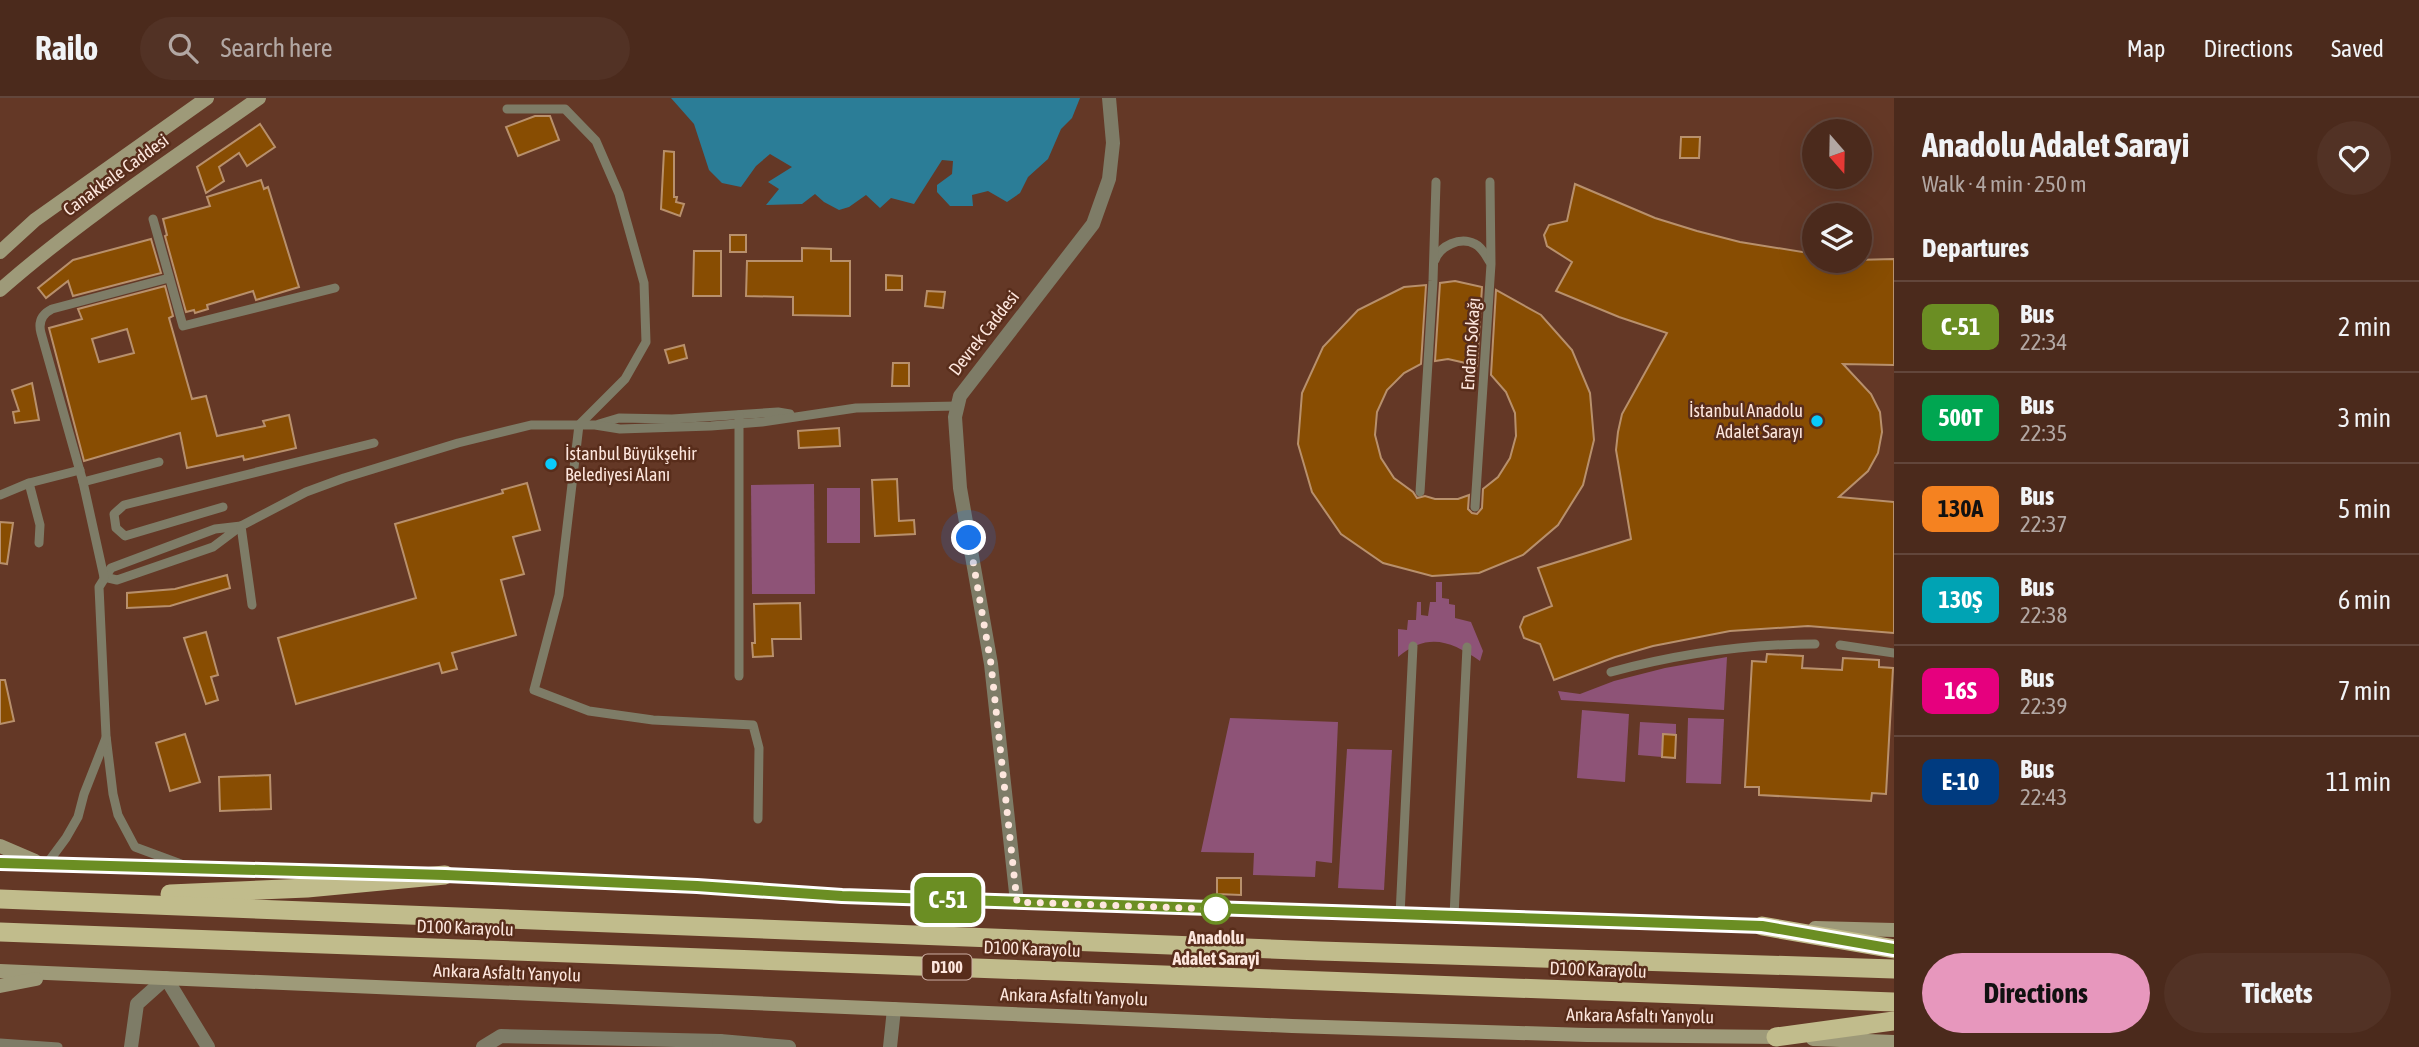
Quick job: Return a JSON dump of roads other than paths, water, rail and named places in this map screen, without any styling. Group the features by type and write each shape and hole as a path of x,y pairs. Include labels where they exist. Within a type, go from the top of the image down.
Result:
{"highway":[{"path":"25,900 307,888 445,875"},
{"name":"D100 Karayolu","path":"0,899 1320,951 1894,969"},
{"path":"1762,926 1894,950"},
{"name":"D100 Karayolu","path":"0,932 1894,1002"},
{"path":"1776,1042 1894,1021"}],"main road":[{"name":"Canakkale Caddesi","path":"0,252 35,220 207,98"},
{"name":"Canakkale Caddesi","path":"0,290 44,251 116,197 259,98"},
{"path":"0,846 46,865"},
{"path":"0,863 445,875 697,886 818,895 1894,930"},
{"name":"Ankara Asfaltı Yanyolu","path":"0,971 1292,1026 1776,1042 1894,1042"},
{"path":"0,986 59,974"}],"street":[{"name":"Devrek Caddesi","path":"1017,902 991,664 960,488 955,417 960,396 1093,225 1109,179 1113,143 1109,98"},
{"path":"131,1047 137,1004 166,978 208,1047"},
{"path":"890,1047 894,1009"},
{"path":"483,1047 501,1035 789,1047"}],"lane":[{"path":"507,109 565,108 596,141 619,194 644,284 646,342 625,379 579,425 559,595 534,690 589,711 653,720 752,726 759,748 758,819"},
{"path":"1420,492 1433,281 1436,182"},
{"name":"Endam Sokağı","path":"1475,507 1487,360 1491,264 1490,182"},
{"path":"153,219 183,326 335,289"},
{"path":"1433,265 1437,253 1456,242 1475,244 1491,264"},
{"path":"104,577 80,470 40,327 43,316 52,309 169,278"},
{"path":"104,577 117,580 213,547 241,526 306,492 458,443 531,425 595,425 619,418 739,420 778,412 795,415 856,408 958,406"},
{"path":"739,420 739,676"},
{"path":"223,507 125,536 116,528 114,514 124,505 374,443"},
{"path":"83,482 159,462"},
{"path":"0,495 29,483 80,470"},
{"path":"29,483 37,505 39,543"},
{"path":"193,868 135,847 118,815 106,736 99,587 111,568 215,529 241,526"},
{"path":"241,526 252,605"},
{"path":"1611,672 1709,651 1815,644"},
{"path":"1840,645 1894,653"},
{"path":"1400,915 1413,646"},
{"path":"1454,916 1467,647"},
{"path":"46,865 78,817 106,736"},
{"path":"0,1043 58,1047"}],"water":[{"path":"671,98 1080,98 1072,118 1061,129 1048,159 1028,177 1020,193 1007,202 988,191 972,195 973,206 950,206 937,192 937,185 952,174 953,161 942,160 914,204 891,198 880,208 866,195 849,207 839,210 815,194 802,204 766,205 779,189 768,182 792,167 770,154 756,166 741,187 722,183 709,170 694,124"}],"place":[{"name":"İstanbul Anadolu Adalet Sarayı","path":"1817,421"},
{"name":"İstanbul Büyükşehir Belediyesi Alanı","path":"551,464"},
{"name":"Anadolu Adalet Sarayi","path":"1216,909"}]}
